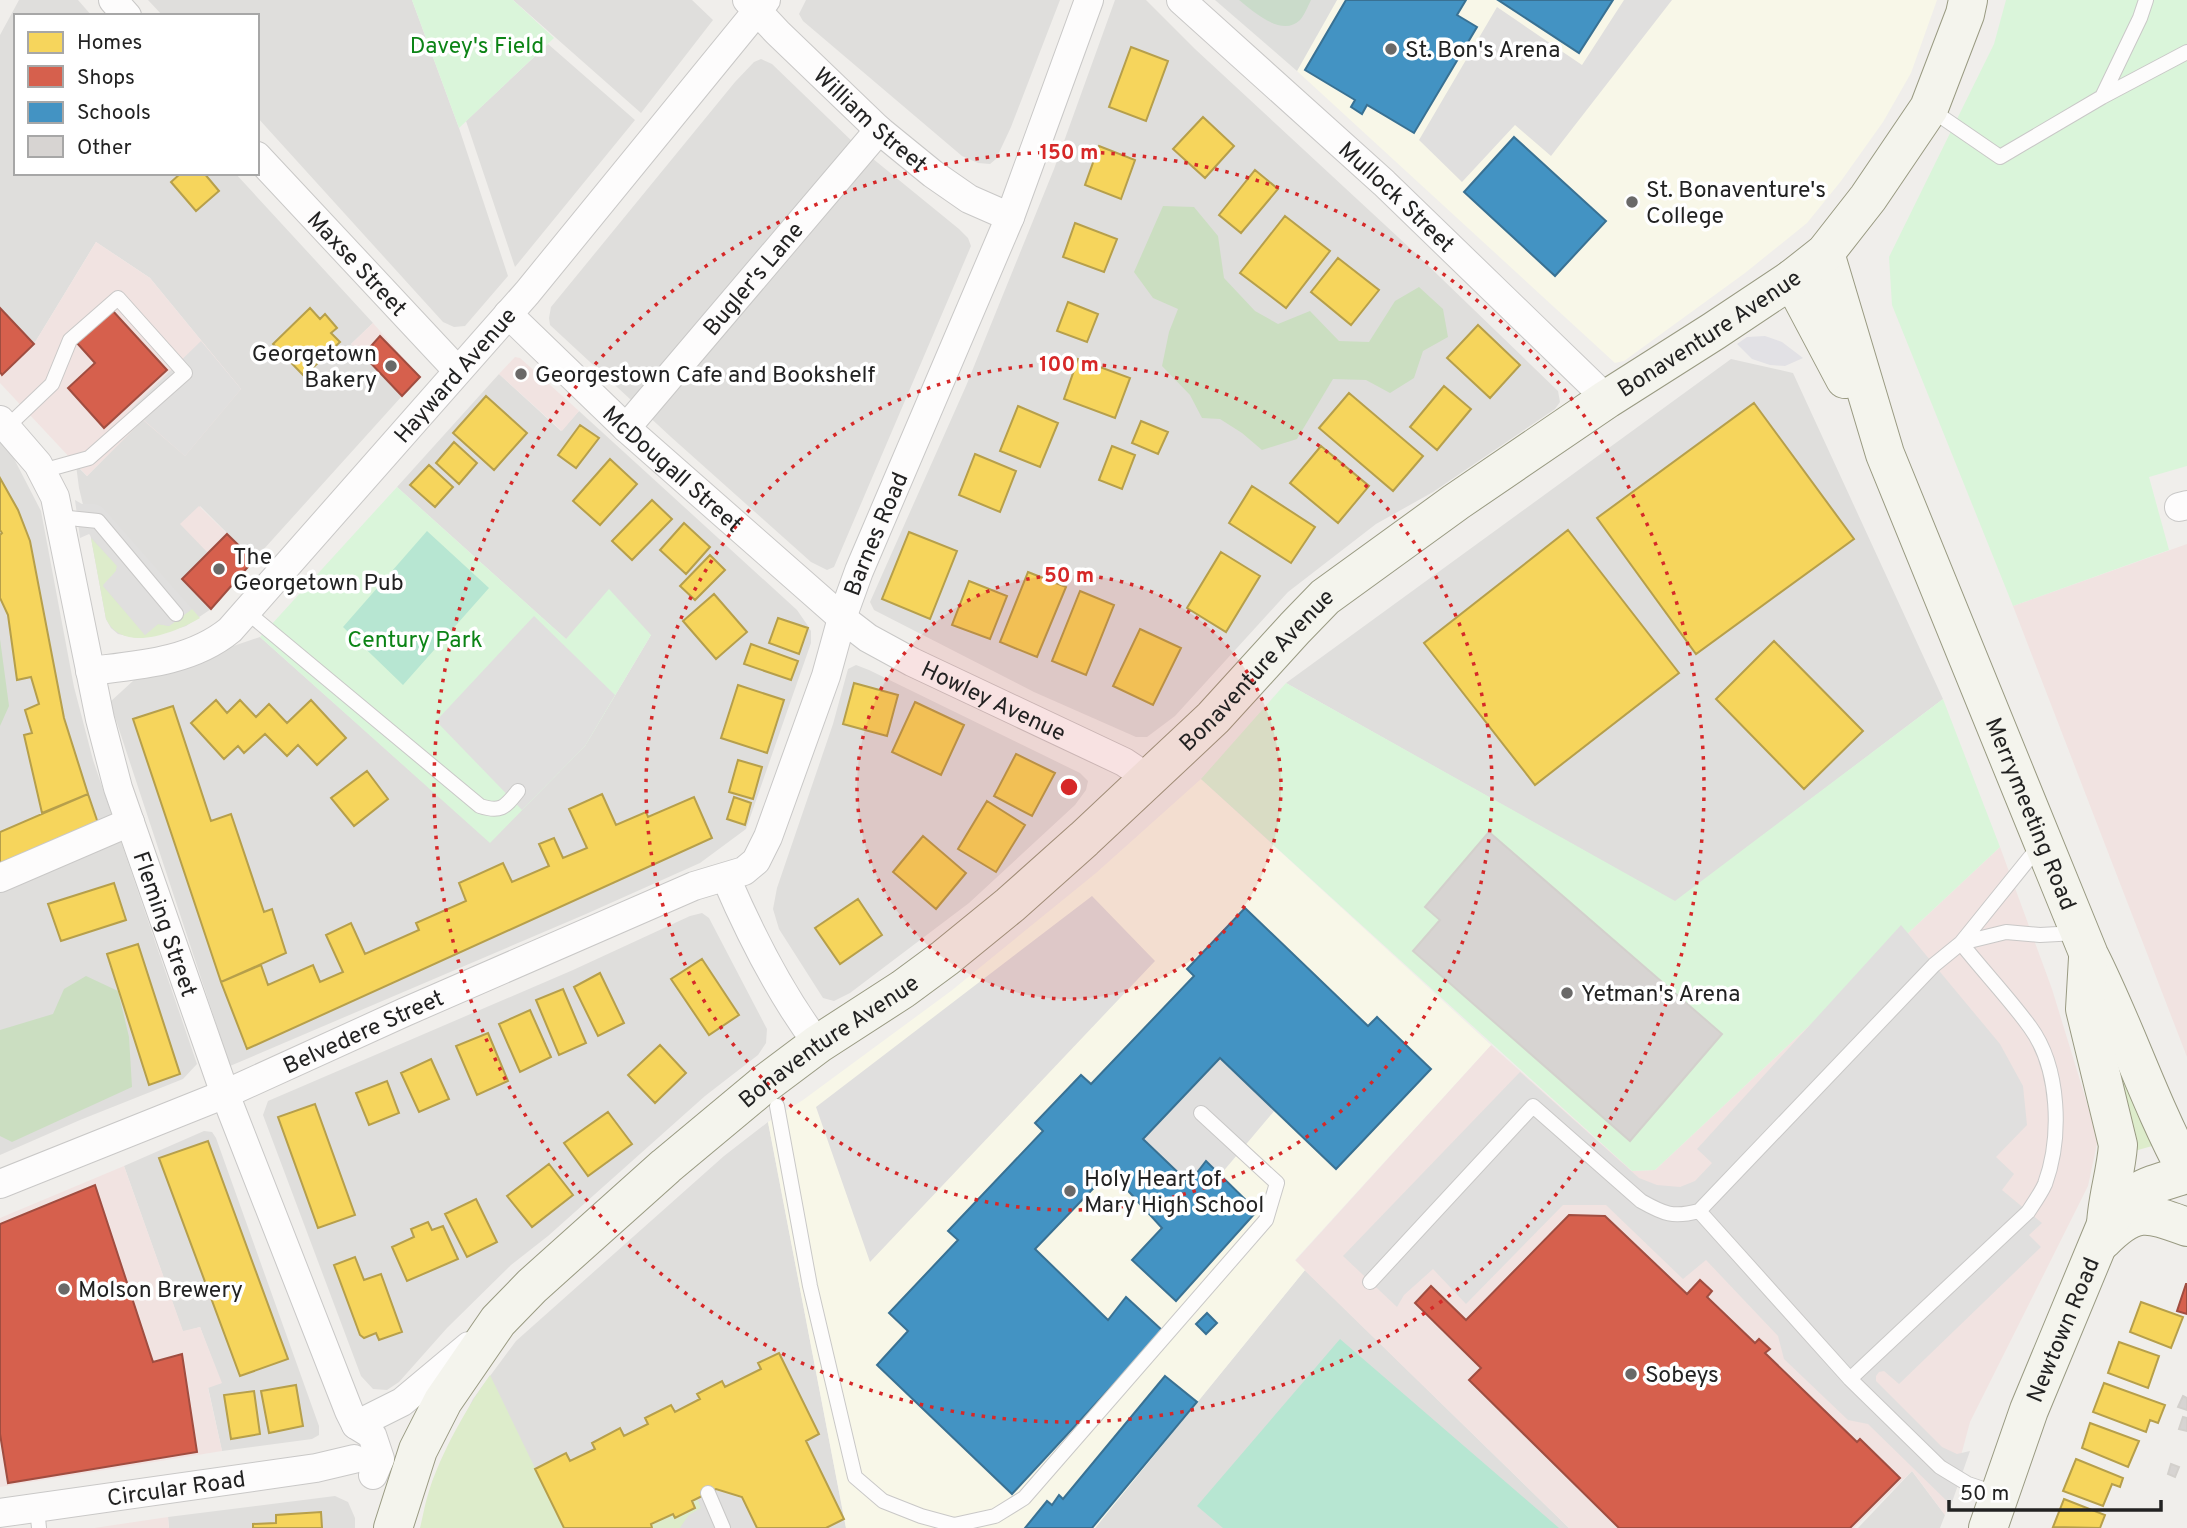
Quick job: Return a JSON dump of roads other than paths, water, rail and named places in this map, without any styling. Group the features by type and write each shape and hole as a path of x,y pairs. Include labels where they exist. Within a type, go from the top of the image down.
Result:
{"street":[{"path":"113,0 125,14"},
{"name":"Barnes Road","path":"726,878 744,871 756,861 768,837 826,676 842,618 859,571 1010,217 1089,0"},
{"name":"Mullock Street","path":"1181,0 1384,183 1607,398"},
{"name":"Bonaventure Avenue","path":"356,1425 402,1402 498,1321 532,1286 666,1166 762,1086 818,1044 903,989 945,958 1056,864 1213,718 1325,597 1607,398 1714,331 1792,279 1825,253 1868,198 1928,108 1968,0"},
{"name":"William Street","path":"756,4 879,130 968,199 1010,217"},
{"name":"Hayward Avenue","path":"90,671 192,654 226,633 247,612 508,314 756,4"},
{"name":"Bugler's Lane","path":"626,428 879,130"},
{"name":"Maxse Street","path":"259,158 457,370"},
{"name":"Merrymeeting Road","path":"1825,253 1885,454"},
{"name":"Merrymeeting Road","path":"1792,279 1885,454 2084,944 2112,1002 2153,1104 2187,1173"},
{"name":"McDougall Street","path":"508,314 626,428 842,618"},
{"name":"Fleming Street","path":"3,424 43,471 55,497 109,759 226,1094 356,1425 349,1444 393,1524"},
{"name":"Howley Avenue","path":"842,618 868,638 912,662 1116,758 1148,778"},
{"path":"0,878 130,822"},
{"path":"726,878 746,922 802,1023 818,1044"},
{"name":"Belvedere Street","path":"0,1184 226,1094 405,1012 694,886 726,878"},
{"path":"2084,944 2085,1009 2118,1145 2113,1185 2101,1237"},
{"name":"Newtown Road","path":"1994,1511 2029,1410 2101,1237 2118,1207 2140,1189 2187,1173"},
{"path":"2101,1237 2131,1217 2146,1216 2187,1227"},
{"name":"Bonaventure Avenue","path":"393,1524 408,1477 429,1426 468,1362 498,1321"},
{"name":"Circular Road","path":"0,1513 38,1518 316,1468 364,1467"}],"lane":[{"path":"2102,97 2140,19 2146,0"},
{"path":"1928,108 2000,157 2102,97 2187,52"},
{"path":"3,424 52,384 71,340 118,298 185,373 89,458 43,471"},
{"path":"59,517 98,521 176,614"},
{"path":"247,612 480,806 494,811 504,807 518,791"},
{"path":"1370,1282 1533,1106 1641,1201 1661,1212 1679,1217 1699,1211 1934,965 1961,943 2044,841"},
{"path":"1961,943 2006,932 2040,935 2084,944"},
{"path":"1850,1379 2028,1212 2045,1184 2053,1148 2056,1116 2047,1058 2031,1028 1961,943"},
{"path":"777,1106 810,1286 855,1477 883,1502 941,1525 954,1525 995,1516 1024,1498 1266,1220 1277,1183 1201,1113"},
{"path":"1699,1211 1850,1379 1940,1467 1968,1484 1994,1511"},
{"path":"708,1493 723,1528"}],"place":[{"name":"St. Bon's Arena","path":"1391,49"},
{"name":"St. Bonaventure's College","path":"1632,202"},
{"name":"Georgetown Bakery","path":"391,366"},
{"name":"Georgestown Cafe and Bookshelf","path":"521,374"},
{"name":"The Georgetown Pub","path":"219,569"},
{"name":"Yetman's Arena","path":"1567,993"},
{"name":"Holy Heart of Mary High School","path":"1070,1191"},
{"name":"Molson Brewery","path":"64,1289"},
{"name":"Sobeys","path":"1631,1374"}],"park label":[{"name":"Davey's Field","path":"477,45"},
{"name":"Century Park","path":"415,639"}]}
